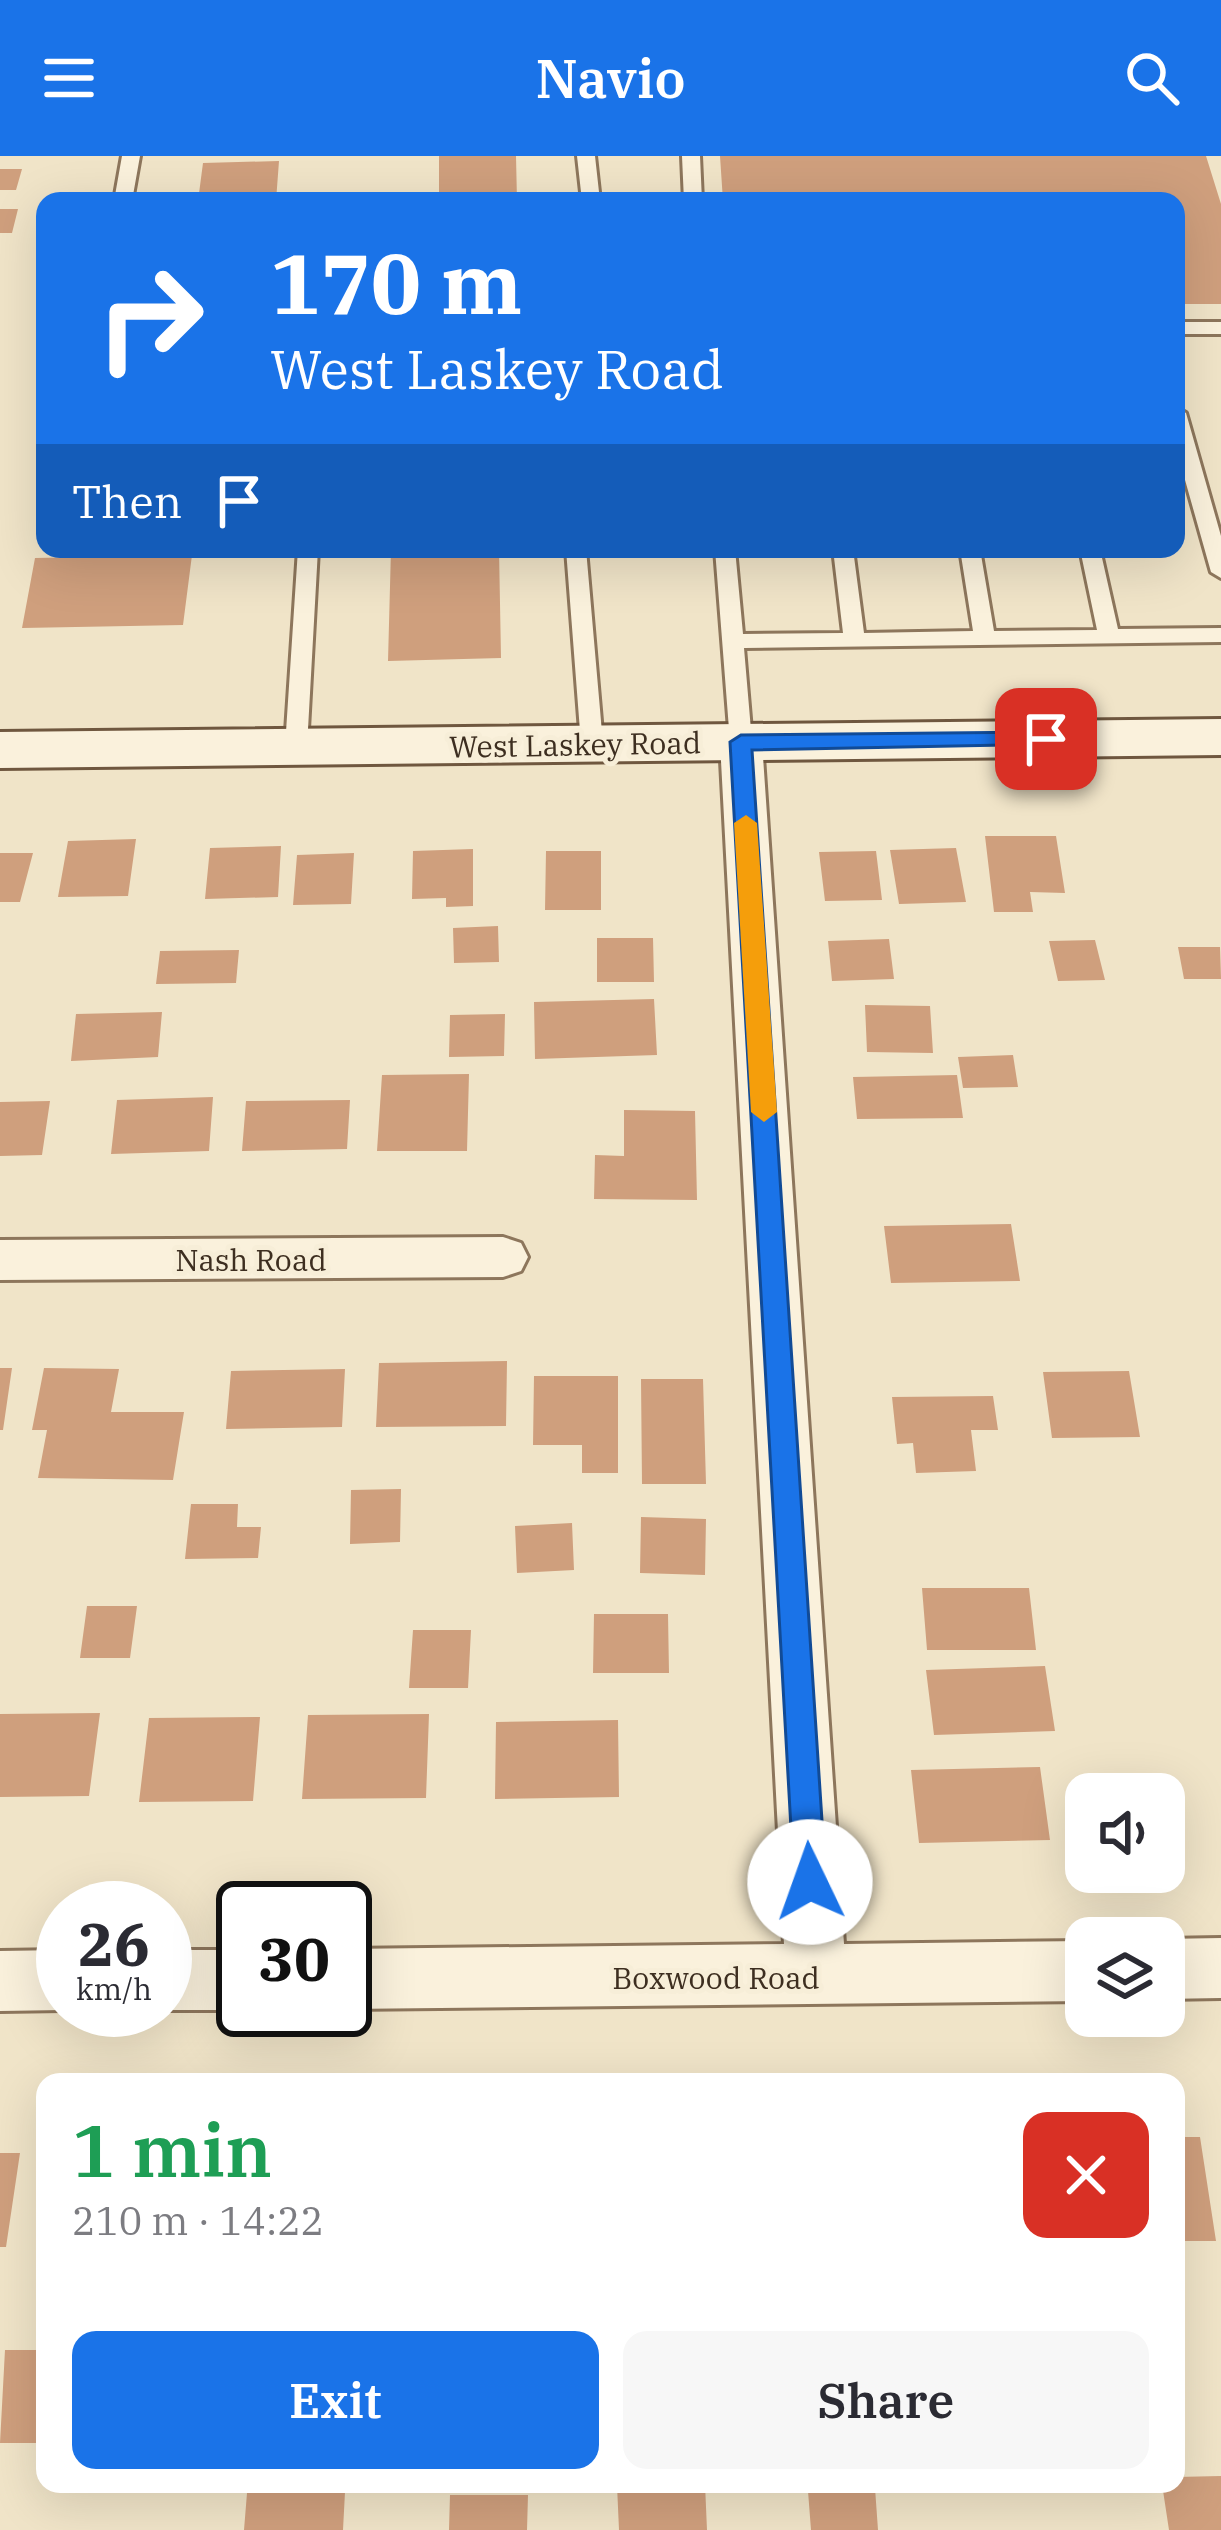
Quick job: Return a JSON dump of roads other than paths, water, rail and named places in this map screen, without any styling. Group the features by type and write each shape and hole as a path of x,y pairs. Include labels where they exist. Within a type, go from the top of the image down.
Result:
{"main road":[{"name":"West Laskey Road","path":"0,750 1221,737"}],"street":[{"path":"741,742 816,1977"},
{"name":"Nash Road","path":"0,1260 503,1257"},
{"path":"1185,1969 1221,1968"},
{"name":"Boxwood Road","path":"372,1979 1065,1971"},
{"path":"0,1981 36,1981"}],"lane":[{"path":"125,192 131,156"},
{"path":"586,156 589,192"},
{"path":"691,156 693,192"},
{"path":"1185,328 1221,328"},
{"path":"1185,445 1221,572"},
{"path":"296,747 307,558"},
{"path":"577,558 592,744"},
{"path":"726,558 741,742"},
{"path":"844,558 854,640"},
{"path":"972,558 986,638"},
{"path":"1092,558 1109,637"},
{"path":"733,641 1221,635"}]}
